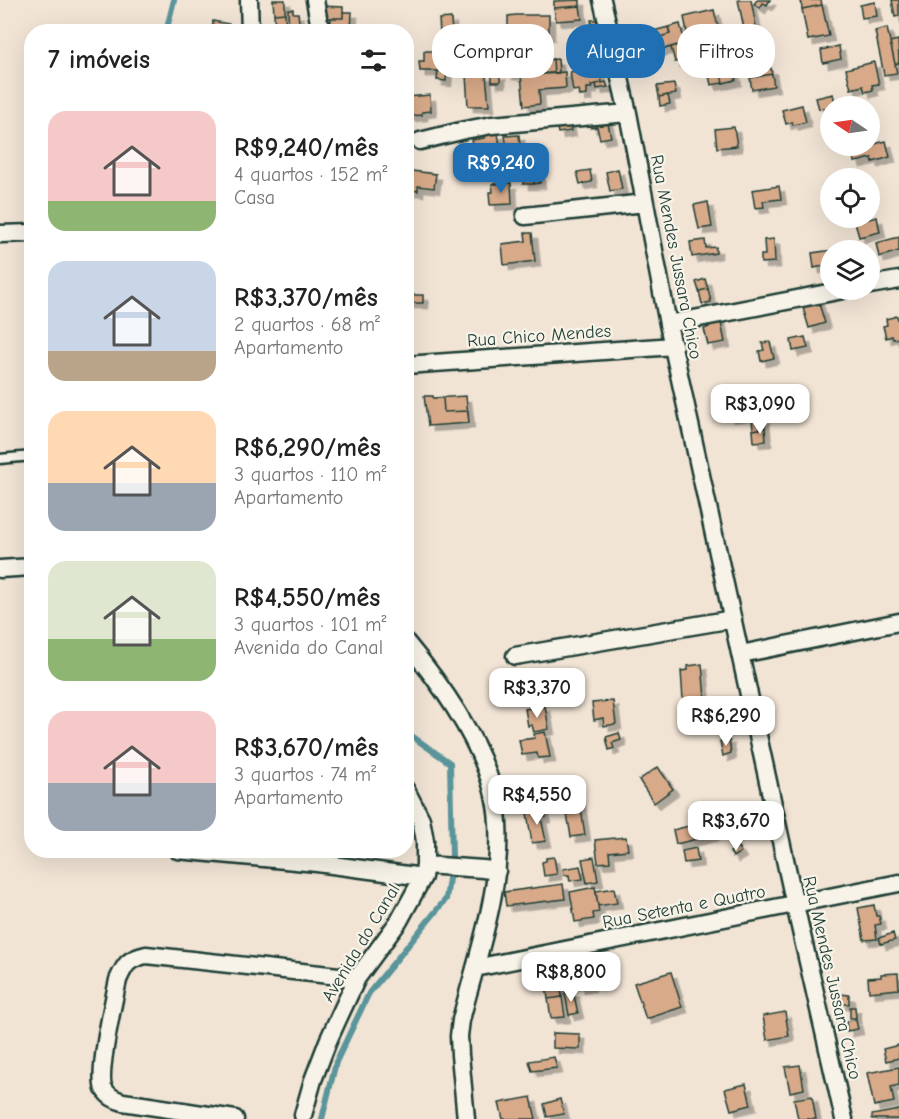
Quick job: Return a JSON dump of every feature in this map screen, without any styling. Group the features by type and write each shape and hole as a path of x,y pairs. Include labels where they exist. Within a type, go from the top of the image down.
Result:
{"street":[{"path":"249,0 250,24"},
{"path":"315,0 320,24"},
{"name":"Rua Mendes Jussara Chico","path":"605,1 668,324 844,1119"},
{"path":"420,141 492,125 628,114"},
{"path":"525,216 645,203"},
{"path":"0,234 24,232"},
{"path":"880,283 899,280"},
{"path":"668,324 820,294"},
{"name":"Rua Chico Mendes","path":"414,364 674,346"},
{"path":"0,568 24,567"},
{"path":"515,656 733,619"},
{"path":"741,654 899,622"},
{"path":"414,652 432,673 458,712 476,746 492,784 498,822 490,870 487,920 459,1036 466,1119"},
{"name":"Avenida do Canal","path":"303,1115 313,1080 334,1026 357,978 399,921 429,869 421,819 414,805"},
{"path":"263,858 429,869 490,870"},
{"name":"Rua Setenta e Quatro","path":"476,968 899,883"},
{"path":"235,1119 123,1102 111,1098 103,1087 103,1064 118,980 123,968 135,957 146,955 357,978"}],"lane":[{"path":"0,459 24,457"}],"building":[{"path":"273,0 285,0 285,13 274,14"},
{"path":"580,0 580,6 554,8 554,1"},
{"path":"738,0 751,0 756,24 743,24"},
{"path":"757,0 770,0 767,5 763,3 760,8 754,4"},
{"path":"801,0 821,0 822,5 802,9"},
{"path":"892,0 899,0 899,16 895,17"},
{"path":"875,2 877,16 862,18 860,5"},
{"path":"822,5 829,36 808,40 802,9"},
{"path":"320,6 343,7 343,18 319,18"},
{"path":"580,6 582,19 556,21 554,8"},
{"path":"288,9 293,9 293,13 298,13 299,24 289,24"},
{"path":"714,10 717,24 685,24 684,17"},
{"path":"343,12 352,12 351,24 331,24 331,18 343,18"},
{"path":"285,13 286,24 275,24 274,14"},
{"path":"549,15 549,24 508,24 508,16"},
{"path":"451,18 451,24 439,24 439,19"},
{"path":"591,20 597,20 597,24 591,24"},
{"path":"213,21 229,24 213,24"},
{"path":"677,25 677,45 665,49 665,36 670,34 668,27"},
{"path":"677,25 677,45 665,49 665,28"},
{"path":"887,28 897,73 884,75 875,31"},
{"path":"898,40 899,63 895,64 890,42"},
{"path":"677,46 677,62 675,62 671,47"},
{"path":"839,46 841,59 823,63 821,50"},
{"path":"424,51 432,51 432,71 420,71 419,61 424,61"},
{"path":"554,59 558,59 559,73 554,73"},
{"path":"874,62 879,84 872,85 873,90 865,92 863,86 851,89 846,69"},
{"path":"565,72 566,88 539,90 540,104 524,106 521,78 554,78 554,73"},
{"path":"437,78 446,78 446,81 437,80"},
{"path":"466,78 486,78 489,106 468,106"},
{"path":"492,78 500,78 500,82 492,82"},
{"path":"571,78 601,78 602,83 587,88 587,95 580,96 579,90 573,91"},
{"path":"709,78 722,78 723,83 711,85"},
{"path":"722,78 736,78 736,80 723,83"},
{"path":"750,78 773,78 774,86 752,90"},
{"path":"606,82 608,87 597,89 596,84"},
{"path":"674,84 676,94 659,97 657,86"},
{"path":"430,95 431,111 414,116 414,96"},
{"path":"668,95 670,104 660,106 659,97"},
{"path":"820,97 820,109 819,109 816,98"},
{"path":"802,105 806,122 786,124 782,110"},
{"path":"607,119 611,137 600,139 597,127 591,128 590,122"},
{"path":"569,121 571,131 558,133 556,124"},
{"path":"734,127 737,146 717,148 715,129"},
{"path":"498,133 501,153 488,154 487,149 474,151 472,140"},
{"path":"519,135 520,146 507,148 505,136"},
{"path":"886,141 890,157 873,162 872,158 855,162 853,156 880,156 880,143"},
{"path":"533,166 534,184 523,184 523,167"},
{"path":"618,169 622,189 610,191 606,172"},
{"path":"590,170 592,182 580,184 577,172"},
{"path":"414,171 436,174 434,188 418,186 418,191 414,190"},
{"path":"539,173 540,183 534,184 533,174"},
{"path":"511,183 512,204 490,205 489,192 493,192 492,184"},
{"path":"779,186 781,199 763,201 764,207 755,208 752,190"},
{"path":"708,202 712,227 699,229 694,205"},
{"path":"857,228 879,228 880,232 859,237"},
{"path":"525,233 532,233 535,261 504,265 502,244 526,241"},
{"path":"899,237 899,251 880,257 880,242"},
{"path":"774,239 775,262 761,263 761,255 765,255 764,240"},
{"path":"705,240 706,248 716,247 716,253 692,257 690,242"},
{"path":"820,252 820,267 814,268 812,253"},
{"path":"705,279 708,289 699,291 696,282"},
{"path":"708,289 711,302 702,304 699,291"},
{"path":"414,295 423,295 423,303 414,303"},
{"path":"817,297 825,323 809,328 801,301"},
{"path":"897,316 899,338 893,339 892,336 886,338 883,326 887,325 886,319"},
{"path":"720,318 725,342 708,345 704,329 709,327 708,321"},
{"path":"805,337 808,348 793,351 791,340"},
{"path":"770,342 774,358 761,361 759,351 764,350 762,343"},
{"path":"781,391 783,404 768,406 767,393"},
{"path":"424,396 443,398 444,412 468,411 469,423 428,426"},
{"path":"424,396 433,396 433,398 466,396 469,423 428,426"},
{"path":"751,403 752,414 728,417 727,406"},
{"path":"764,418 765,428 753,430 752,419"},
{"path":"765,428 766,441 754,442 753,430"},
{"path":"702,664 705,699 683,700 681,671 688,670 688,666"},
{"path":"613,701 616,724 604,726 603,718 594,720 592,703"},
{"path":"716,704 718,723 696,725 694,707"},
{"path":"545,706 549,729 534,732 532,725 528,726 525,709"},
{"path":"545,732 550,757 538,758 537,753 522,755 519,740 535,738 534,734"},
{"path":"619,733 621,740 612,743 614,748 609,750 606,737"},
{"path":"729,739 731,753 723,756 720,741"},
{"path":"658,767 673,789 654,803 639,780"},
{"path":"579,794 585,835 571,837 564,796"},
{"path":"543,808 546,817 541,818 546,841 532,843 527,813"},
{"path":"693,825 697,839 676,844 673,830"},
{"path":"710,826 713,835 697,839 694,830"},
{"path":"732,826 734,838 725,839 723,828"},
{"path":"626,837 628,850 609,852 610,862 598,863 595,840"},
{"path":"738,847 741,852 733,857 730,852"},
{"path":"696,848 698,861 684,863 682,851"},
{"path":"554,857 557,874 544,876 542,862 546,861 546,858"},
{"path":"594,857 598,881 587,883 582,859"},
{"path":"580,866 583,879 570,881 569,875 564,875 563,869"},
{"path":"563,884 565,899 506,906 504,892"},
{"path":"595,887 599,912 593,913 594,919 575,922 570,892"},
{"path":"614,888 617,903 598,906 596,891"},
{"path":"874,905 876,916 879,916 881,924 875,925 877,939 864,940 858,908"},
{"path":"893,933 895,940 881,944 879,938"},
{"path":"584,960 590,986 579,988 573,962"},
{"path":"671,972 682,1007 646,1019 634,983"},
{"path":"898,973 899,989 869,992 868,978 881,977 881,974"},
{"path":"560,983 562,997 548,999 546,986"},
{"path":"573,991 578,1013 569,1015 565,993"},
{"path":"840,994 849,995 849,1004 840,1004"},
{"path":"562,997 565,1017 551,1018 548,999"},
{"path":"850,1007 855,1007 856,1018 850,1018"},
{"path":"785,1012 789,1036 767,1040 763,1016"},
{"path":"856,1020 858,1029 847,1031 846,1021"},
{"path":"553,1033 580,1034 580,1049 553,1048"},
{"path":"899,1045 899,1058 886,1061 883,1049"},
{"path":"554,1057 557,1068 532,1071 529,1061"},
{"path":"800,1065 804,1089 790,1092 785,1067"},
{"path":"899,1067 899,1085 891,1087 894,1102 874,1106 867,1073"},
{"path":"746,1084 751,1105 731,1110 725,1089"},
{"path":"812,1096 816,1119 798,1119 794,1099"},
{"path":"531,1097 536,1119 503,1119 499,1103"},
{"path":"560,1099 564,1114 547,1117 544,1104"},
{"path":"899,1110 899,1119 872,1119 872,1115"}],"waterway":[{"path":"168,24 174,0"},
{"path":"322,1119 336,1062 369,993 446,899 452,858 450,763 414,738"}]}
